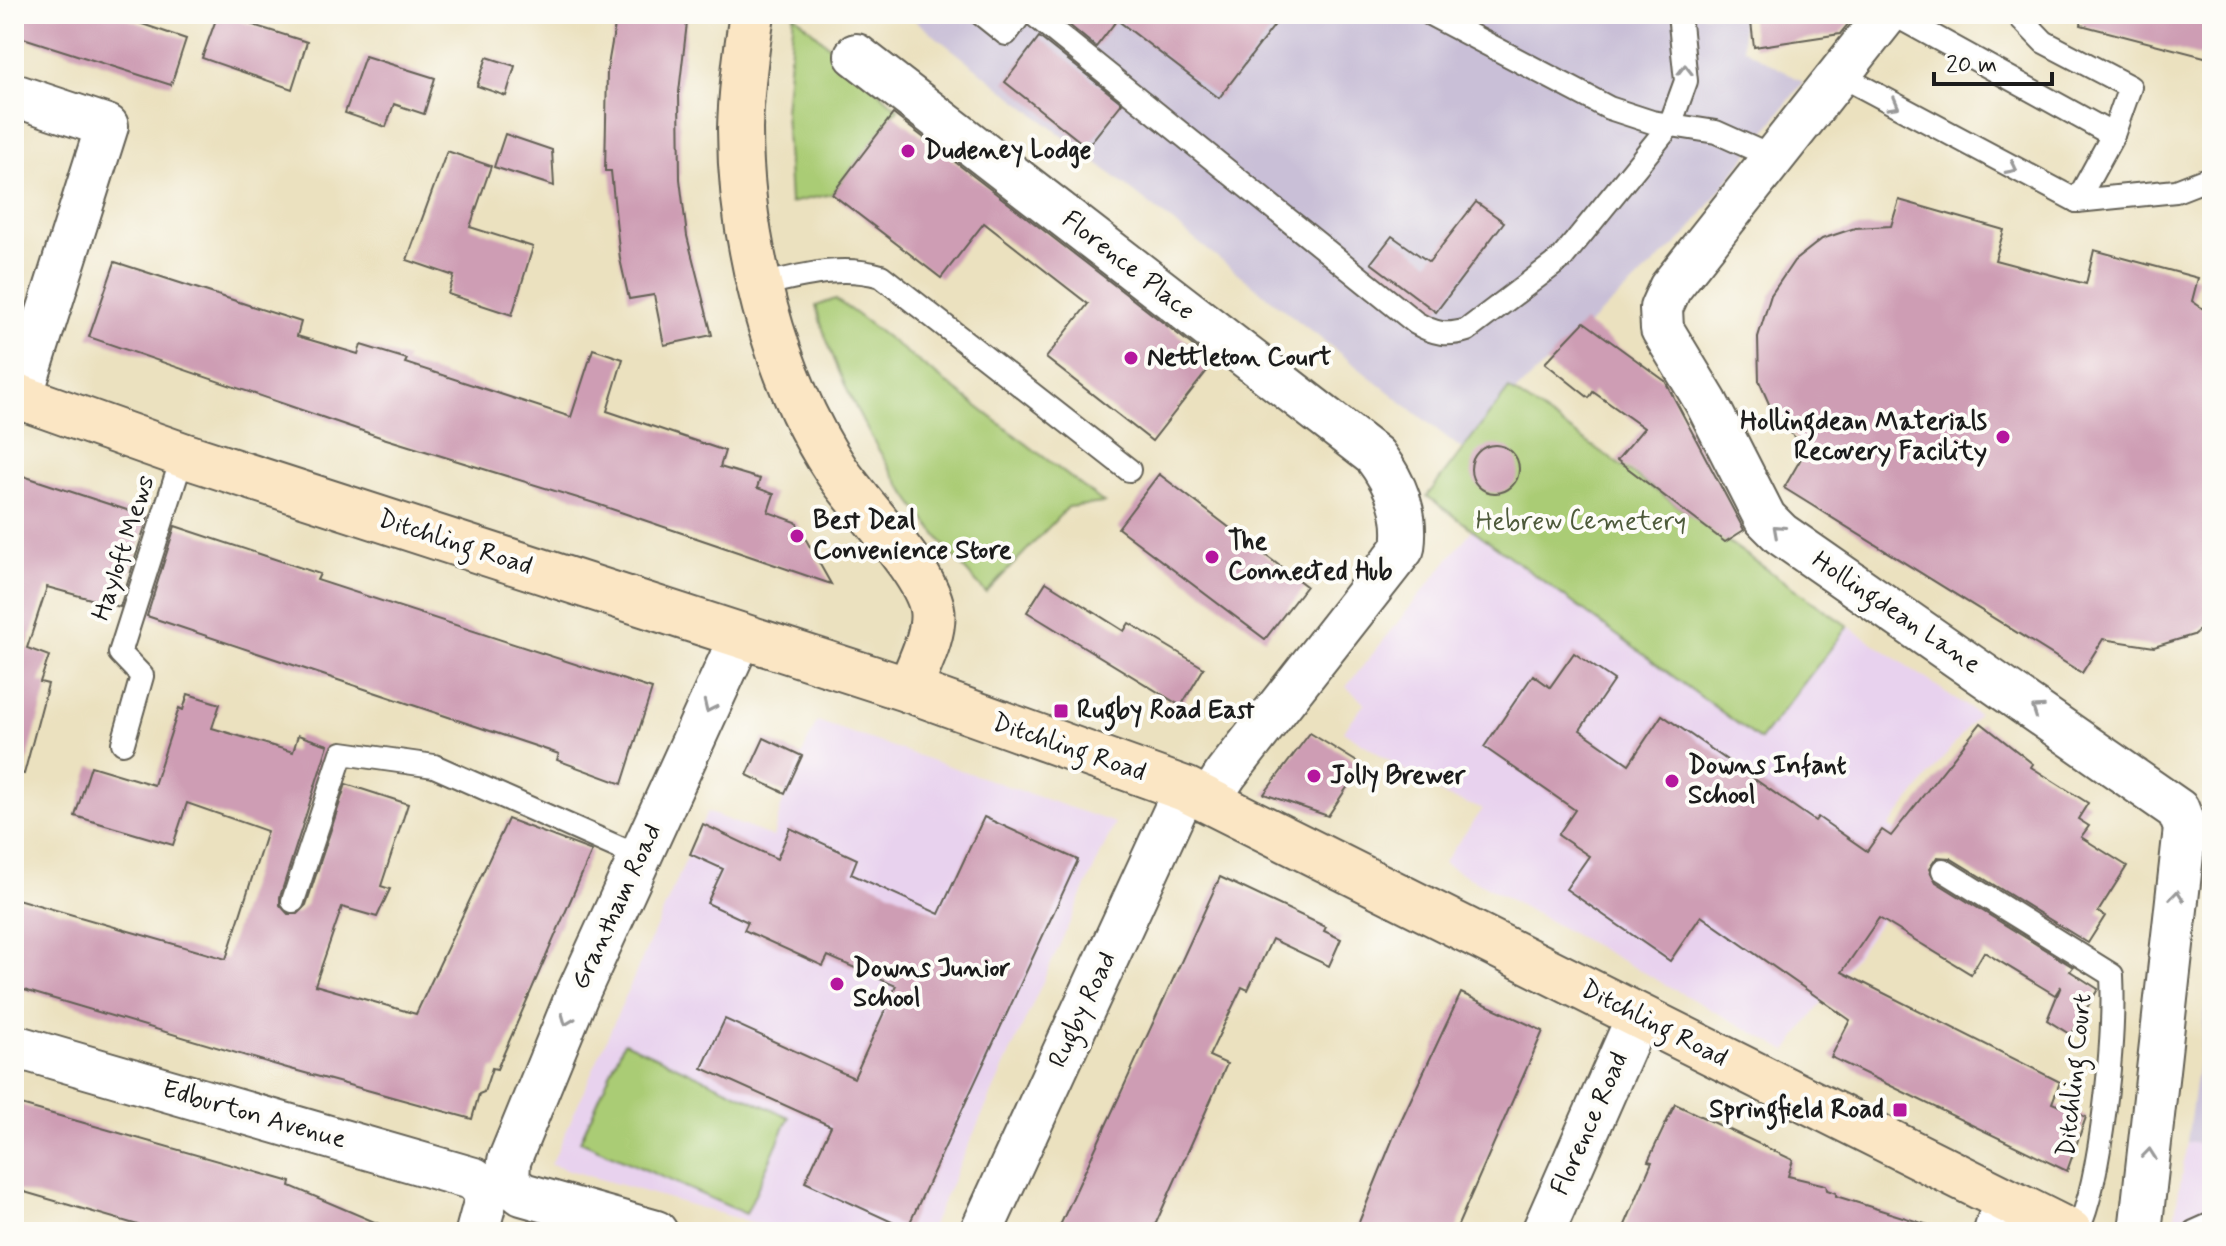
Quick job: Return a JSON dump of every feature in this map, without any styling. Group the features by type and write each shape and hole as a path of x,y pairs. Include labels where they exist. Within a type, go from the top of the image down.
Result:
{"street":[{"path":"752,14 740,129 749,235 777,341 814,435 836,471 929,598 933,619 909,690"},
{"name":"Hollingdean Lane","path":"1890,14 1670,288 1661,308 1662,329 1706,402 1765,518 1781,534 2178,810 2185,828 2140,1232"},
{"name":"Florence Place","path":"856,55 1375,456 1396,489 1404,523 1403,548 1226,774 1198,794"},
{"path":"14,95 107,126 17,396"},
{"name":"Ditchling Road","path":"17,396 183,455 909,690 1198,794 1638,1016 2000,1216 2070,1232"},
{"name":"Grantham Road","path":"491,1203 577,995 741,636"},
{"name":"Rugby Road","path":"981,1232 1198,794"},
{"name":"Florence Road","path":"1543,1232 1638,1016"},
{"name":"Edburton Avenue","path":"14,1046 474,1179 491,1203 522,1194 656,1232"}],"lane":[{"path":"981,14 1006,34 1021,14"},
{"path":"1033,14 1174,130 1431,332 1450,335 1467,330 1562,258 1670,125 1686,81 1679,14"},
{"path":"1430,14 1609,108 1670,125 1716,132 1774,158"},
{"path":"1890,14 2113,135"},
{"path":"2017,14 2044,42 2130,87 2113,135 2077,201"},
{"path":"1840,75 2077,201 2176,191 2212,177"},
{"path":"761,285 833,271 858,270 881,276 1129,470"},
{"name":"Hayloft Mews","path":"123,743 142,676 120,653 183,455"},
{"path":"293,901 342,753 434,766 640,857"},
{"name":"Ditchling Court","path":"1943,870 2112,975 2114,1005 2100,1135 2087,1211 2077,1232"},
{"path":"2194,1232 2212,1224"}],"shaded area":[{"path":"907,14 1742,14 1743,48 1803,82 1687,234 1514,393 1508,390 1463,450"},
{"name":"Downs Infant School","path":"1472,530 1760,740 1848,626 1978,714 1889,827 1929,854 1787,1051 1443,863 1483,809 1446,797 1343,731 1365,703 1346,687"},
{"name":"Downs Junior School","path":"817,721 1115,823 929,1232 785,1232 551,1165 707,812 773,837 785,793"},
{"path":"2212,957 2212,1146 2187,1142"},
{"path":"2187,1142 2212,1146 2212,1232 2185,1232 2173,1226"}],"green space":[{"path":"794,14 898,109 832,194 790,203 785,111"},
{"path":"835,299 1104,503 1068,507 986,593 910,498 867,429 832,355 816,306"},
{"name":"Hebrew Cemetery","path":"1509,389 1848,626 1760,740 1427,496"},
{"path":"624,1042 789,1117 746,1214 580,1141"}],"building":[{"path":"14,14 113,14 186,39 171,85 14,35"},
{"path":"218,14 307,42 292,89 202,58"},
{"path":"617,14 688,14 679,92 680,179 687,236 712,335 664,345 654,295 629,299 620,259 611,171 605,171 607,71"},
{"path":"1283,14 1219,98 1117,20 1096,47 1057,15"},
{"path":"1750,14 1848,14 1849,23 1840,34 1754,47"},
{"path":"2082,14 2212,14 2212,59 2081,25"},
{"path":"1039,37 1122,103 1087,147 1005,82"},
{"path":"365,56 435,78 424,114 394,104 386,127 345,113"},
{"path":"487,57 515,66 506,96 477,86"},
{"path":"893,114 1214,362 1152,441 1046,358 1088,304 984,223 941,278 832,194"},
{"path":"505,134 552,150 554,186 494,167"},
{"path":"447,151 491,166 470,227 533,247 512,315 448,294 454,276 407,260"},
{"name":"Hollingdean Materials Recovery Facility","path":"1899,200 2004,230 1995,260 2086,284 2094,250 2198,278 2192,301 2212,315 2212,619 2193,635 2154,647 2103,639 2082,673 1784,488 1806,450 1773,413 1759,381 1758,337 1771,295 1794,261 1822,239 1855,228 1891,226"},
{"path":"1476,202 1504,222 1436,312 1371,263 1392,236 1429,262"},
{"path":"115,262 301,322 297,336 358,354 361,345 407,359 405,363 571,417 593,349 623,359 607,411 725,451 720,467 760,479 757,488 774,494 768,512 796,522 831,584 594,503 383,438 89,337"},
{"path":"1584,322 1665,381 1744,530 1725,542 1617,460 1644,428 1593,392 1589,398 1545,363"},
{"path":"1495,445 1512,452 1519,469 1512,486 1495,493 1478,486 1471,469 1478,452"},
{"path":"14,473 148,517 120,607 47,587 27,648 49,656 40,682 48,684 24,774 14,772"},
{"name":"The Connected Hub","path":"1159,474 1306,586 1265,639 1118,528"},
{"path":"175,526 320,574 317,580 652,689 622,784 557,760 559,754 147,616"},
{"path":"1046,582 1124,631 1129,623 1204,668 1181,706 1027,612"},
{"path":"1574,653 1614,680 1580,730 1629,764 1662,715 1815,821 1818,817 1867,851 1882,830 1891,836 1981,723 2033,764 2031,767 2088,803 2078,819 2089,826 2081,837 2127,866 2098,912 2105,916 2088,943 1950,858 1937,857 1929,869 1936,882 2073,967 2070,971 2098,989 2071,1035 2047,1020 2061,986 2055,995 1984,952 1971,974 1879,918 1842,972 2060,1082 2052,1103 2086,1117 2067,1171 1831,1057 1850,1020 1701,916 1670,961 1566,889 1589,856 1558,835 1575,810 1484,747 1533,675 1550,687"},
{"path":"188,694 220,704 212,728 293,752 298,735 328,745 280,897 280,905 288,914 297,914 306,905 346,784 408,804 381,886 390,889 377,917 342,907 315,985 416,1014 508,819 592,851 497,1069 492,1068 484,1092 479,1094 472,1119 14,987 14,898 226,959 267,831 187,803 173,845 75,816 91,766 154,785 179,708 183,710"},
{"path":"1310,733 1362,765 1328,816 1264,794"},
{"path":"764,738 802,756 785,793 747,775"},
{"path":"984,817 1078,860 907,1229 805,1182 831,1126 702,1068 725,1019 854,1078 896,986 828,956 823,966 744,930 748,922 707,903 723,869 690,854 703,824 777,859 790,828 857,859 851,874 939,914"},
{"path":"1220,877 1326,927 1324,931 1341,939 1329,966 1272,939 1248,990 1242,987 1209,1056 1227,1064 1152,1232 1057,1232"},
{"path":"1461,993 1543,1031 1455,1232 1355,1232 1396,1131"},
{"path":"14,1103 291,1182 290,1186 398,1232 162,1232 14,1189"},
{"path":"1675,1104 1793,1160 1788,1176 1826,1185 1827,1190 1836,1193 1836,1196 1928,1225 1927,1232 1622,1232 1652,1162 1648,1161"}],"place":[{"name":"Dudeney Lodge","path":"908,151"},
{"name":"Nettleton Court","path":"1131,358"},
{"name":"Hollingdean Materials Recovery Facility","path":"2003,437"},
{"name":"Best Deal Convenience Store","path":"797,536"},
{"name":"The Connected Hub","path":"1212,557"},
{"name":"Rugby Road East","path":"1061,711"},
{"name":"Jolly Brewer","path":"1314,776"},
{"name":"Downs Infant School","path":"1672,781"},
{"name":"Downs Junior School","path":"837,984"},
{"name":"Springfield Road","path":"1900,1110"}]}
